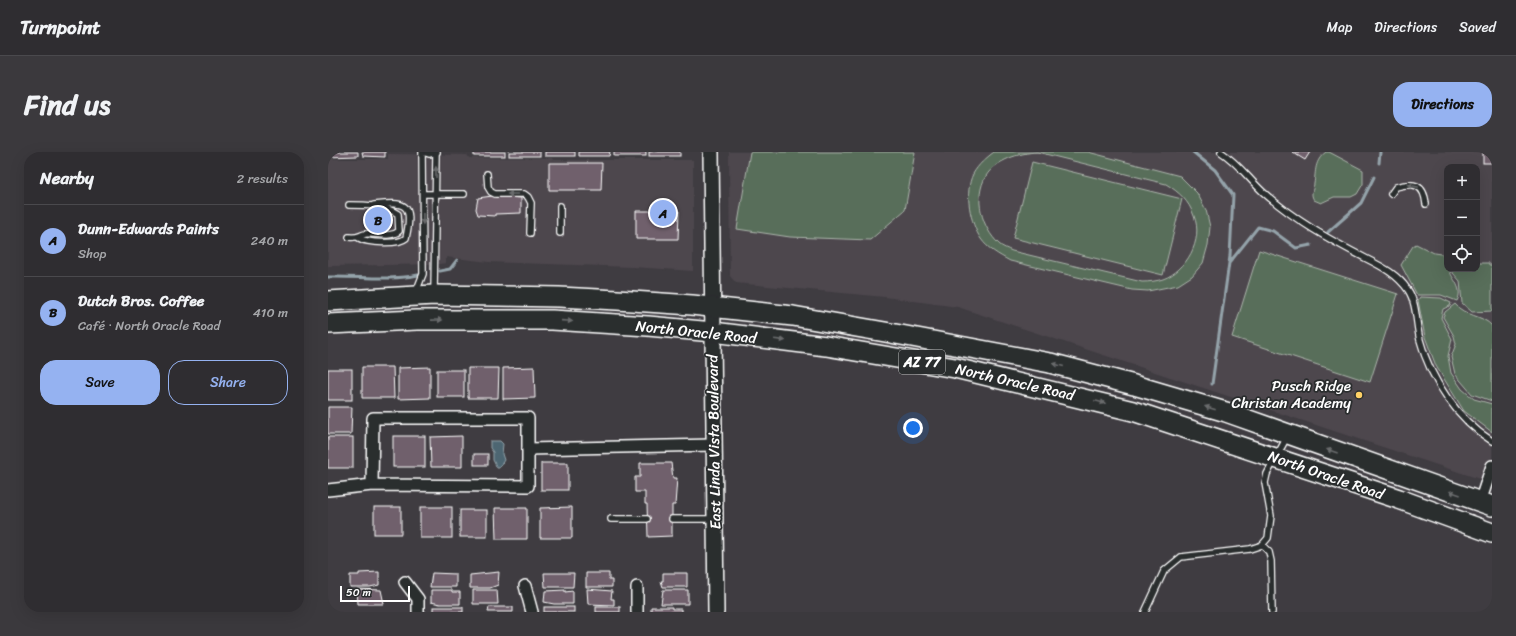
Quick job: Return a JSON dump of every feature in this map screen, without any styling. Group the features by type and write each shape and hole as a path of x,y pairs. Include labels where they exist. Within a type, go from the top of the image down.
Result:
{"highway":[{"name":"North Oracle Road","path":"328,301 434,295 559,297 713,307 793,316 965,346 1050,363 1134,385 1226,412 1486,504"},
{"path":"332,324 346,313 424,309 430,305 434,295"},
{"name":"North Oracle Road","path":"332,324 417,320 552,320 713,332 826,346 970,371 1134,411 1276,458 1492,533"}],"street":[{"name":"East Linda Vista Boulevard","path":"711,152 716,612"},
{"path":"328,490 372,486 528,486 528,418 373,418 372,486"},
{"path":"528,449 713,445"},
{"path":"1486,504 1492,466"},
{"path":"405,582 418,599 418,612"},
{"path":"525,586 532,612"},
{"path":"637,588 637,612"}],"lane":[{"path":"415,296 424,274 423,152 429,154 436,153 434,295"},
{"path":"1221,152 1243,170 1262,191 1311,229 1386,269 1400,280 1409,292 1426,361 1456,410 1469,425 1492,442"},
{"path":"487,174 490,192 496,194 524,194 528,197 531,203 530,233"},
{"path":"1391,194 1396,187 1413,184 1420,188 1425,196 1426,204"},
{"path":"423,194 464,194"},
{"path":"349,205 389,203 402,204 405,206 408,213 406,238 399,242 364,241 359,238 349,237"},
{"path":"359,238 364,234 395,234 399,231 398,214 370,205"},
{"path":"560,206 560,233"},
{"path":"1145,612 1164,571 1181,556 1250,549 1262,544 1268,538 1271,516 1265,483 1267,474 1288,434"},
{"path":"610,519 648,519"},
{"path":"672,519 715,519"},
{"path":"1262,544 1269,552 1271,561 1272,612"}],"shaded area":[{"name":"Pusch Ridge Christan Academy","path":"729,152 1492,152 1492,483 958,307 885,297 736,283 730,276"},
{"path":"388,154 467,155 469,158 553,158 554,160 693,160 693,271 634,267 489,262 446,257 446,263 439,264 328,266 328,159 388,159"}],"green space":[{"path":"750,152 915,152 905,210 870,240 790,237 737,229"},
{"path":"994,152 1037,152 1088,152 1180,176 1197,193 1206,210 1210,227 1208,245 1203,263 1192,276 1178,285 1148,291 1132,290 1010,261 990,249 984,243 977,232 971,216 969,198 970,181 980,165","holes":["1037,152 1166,184 1175,190 1186,201 1194,216 1197,235 1191,254 1186,262 1171,275 1163,279 1150,282 1142,282 1012,251 999,244 993,237 988,230 981,212 980,194 982,185 990,170 1008,158 1023,154"]},
{"path":"1326,152 1329,152 1363,170 1363,184 1357,194 1351,197 1334,197 1321,203 1314,200 1312,194 1316,166 1319,159"},
{"path":"1032,162 1182,199 1163,275 1013,238"},
{"path":"1416,244 1434,253 1444,255 1444,272 1450,272 1457,284 1459,296 1457,301 1441,295 1417,295 1401,265 1413,246"},
{"path":"1259,250 1398,294 1370,382 1232,337"},
{"path":"1480,263 1489,263 1489,265 1492,265 1492,311 1472,312 1462,303 1460,281 1453,273 1480,272"},
{"path":"1420,297 1441,298 1451,303 1450,306 1443,309 1441,318 1452,339 1448,356 1451,373 1462,389 1474,399 1492,404 1492,432 1464,411 1436,366 1425,337 1418,300"},
{"path":"1455,304 1463,311 1488,322 1492,326 1492,401 1472,394 1455,374 1451,357 1456,344 1454,336 1443,317 1445,312"}],"water":[{"path":"490,441 500,441 503,444 502,454 504,460 499,468 497,468 493,460 493,452 490,448"}],"building":[{"path":"328,152 358,152 358,156 328,157"},
{"path":"362,152 385,152 385,157 363,156"},
{"path":"474,152 505,152 505,156 474,156"},
{"path":"509,152 540,152 540,156 509,156"},
{"path":"545,152 575,152 575,156 545,156"},
{"path":"579,152 610,152 609,156 579,156"},
{"path":"614,152 646,152 646,156 614,156"},
{"path":"649,152 680,152 680,156 649,156"},
{"path":"1292,152 1310,152 1305,160"},
{"path":"1483,152 1492,152 1492,163 1483,163"},
{"path":"549,163 602,163 601,190 549,190"},
{"path":"492,196 521,198 521,213 495,214 495,216 478,215 476,209 478,198"},
{"path":"636,211 679,211 678,239 636,239"},
{"path":"370,213 374,213 374,216 386,216 386,224 370,223"},
{"path":"362,367 393,367 394,398 362,398"},
{"path":"430,367 430,398 398,399 398,368"},
{"path":"534,367 535,398 503,399 503,368"},
{"path":"468,368 499,368 498,398 468,398"},
{"path":"328,369 352,369 352,400 328,400"},
{"path":"437,370 464,370 464,397 437,397"},
{"path":"328,407 352,407 351,434 328,434"},
{"path":"393,436 425,436 425,467 393,467"},
{"path":"462,436 462,467 431,467 430,437"},
{"path":"328,437 353,437 353,468 328,468"},
{"path":"474,454 488,454 488,465 474,465"},
{"path":"541,463 568,463 568,490 541,490"},
{"path":"640,463 671,463 673,478 677,478 675,505 672,505 672,536 648,537 645,492 635,492 635,477 640,477"},
{"path":"374,507 401,507 401,534 374,534"},
{"path":"420,507 452,507 452,538 420,538"},
{"path":"572,507 572,538 540,538 540,508"},
{"path":"495,508 527,508 527,539 496,539"},
{"path":"460,510 487,510 487,537 460,537"},
{"path":"379,572 379,585 370,587 350,587 350,575"},
{"path":"499,572 498,585 490,588 470,588 470,575"},
{"path":"432,573 456,574 456,587 430,587"},
{"path":"544,573 574,573 573,587 545,587"},
{"path":"586,573 609,573 609,580 612,580 612,587 586,587"},
{"path":"663,573 687,573 687,587 663,587 661,581 663,581"},
{"path":"357,589 381,590 384,604 358,604"},
{"path":"587,589 612,591 611,599 614,599 614,605 588,604"},
{"path":"431,590 452,590 452,592 460,592 460,604 440,604 431,602"},
{"path":"473,590 497,590 498,604 473,604"},
{"path":"565,590 565,592 573,591 573,604 554,604 544,602 545,591"},
{"path":"663,590 688,590 688,604 661,604"},
{"path":"433,607 463,607 463,612 433,612"},
{"path":"489,607 513,607 513,612 488,612"},
{"path":"544,607 574,607 574,612 544,612"},
{"path":"596,607 620,607 620,612 596,612"},
{"path":"651,607 672,607 672,609 681,609 681,612 651,612"}],"waterway":[{"path":"1193,152 1215,170 1233,195 1230,256 1212,384"},
{"path":"1379,163 1380,152"},
{"path":"1328,232 1361,203 1374,177"},
{"path":"1230,262 1258,227 1273,231 1296,248 1311,245"},
{"path":"440,271 450,269 457,260"},
{"path":"328,277 396,278 418,275"}],"place":[{"name":"Dunn-Edwards Paints","path":"663,213"},
{"name":"Dutch Bros. Coffee","path":"378,220"},
{"name":"Pusch Ridge Christan Academy","path":"1359,395"}]}
